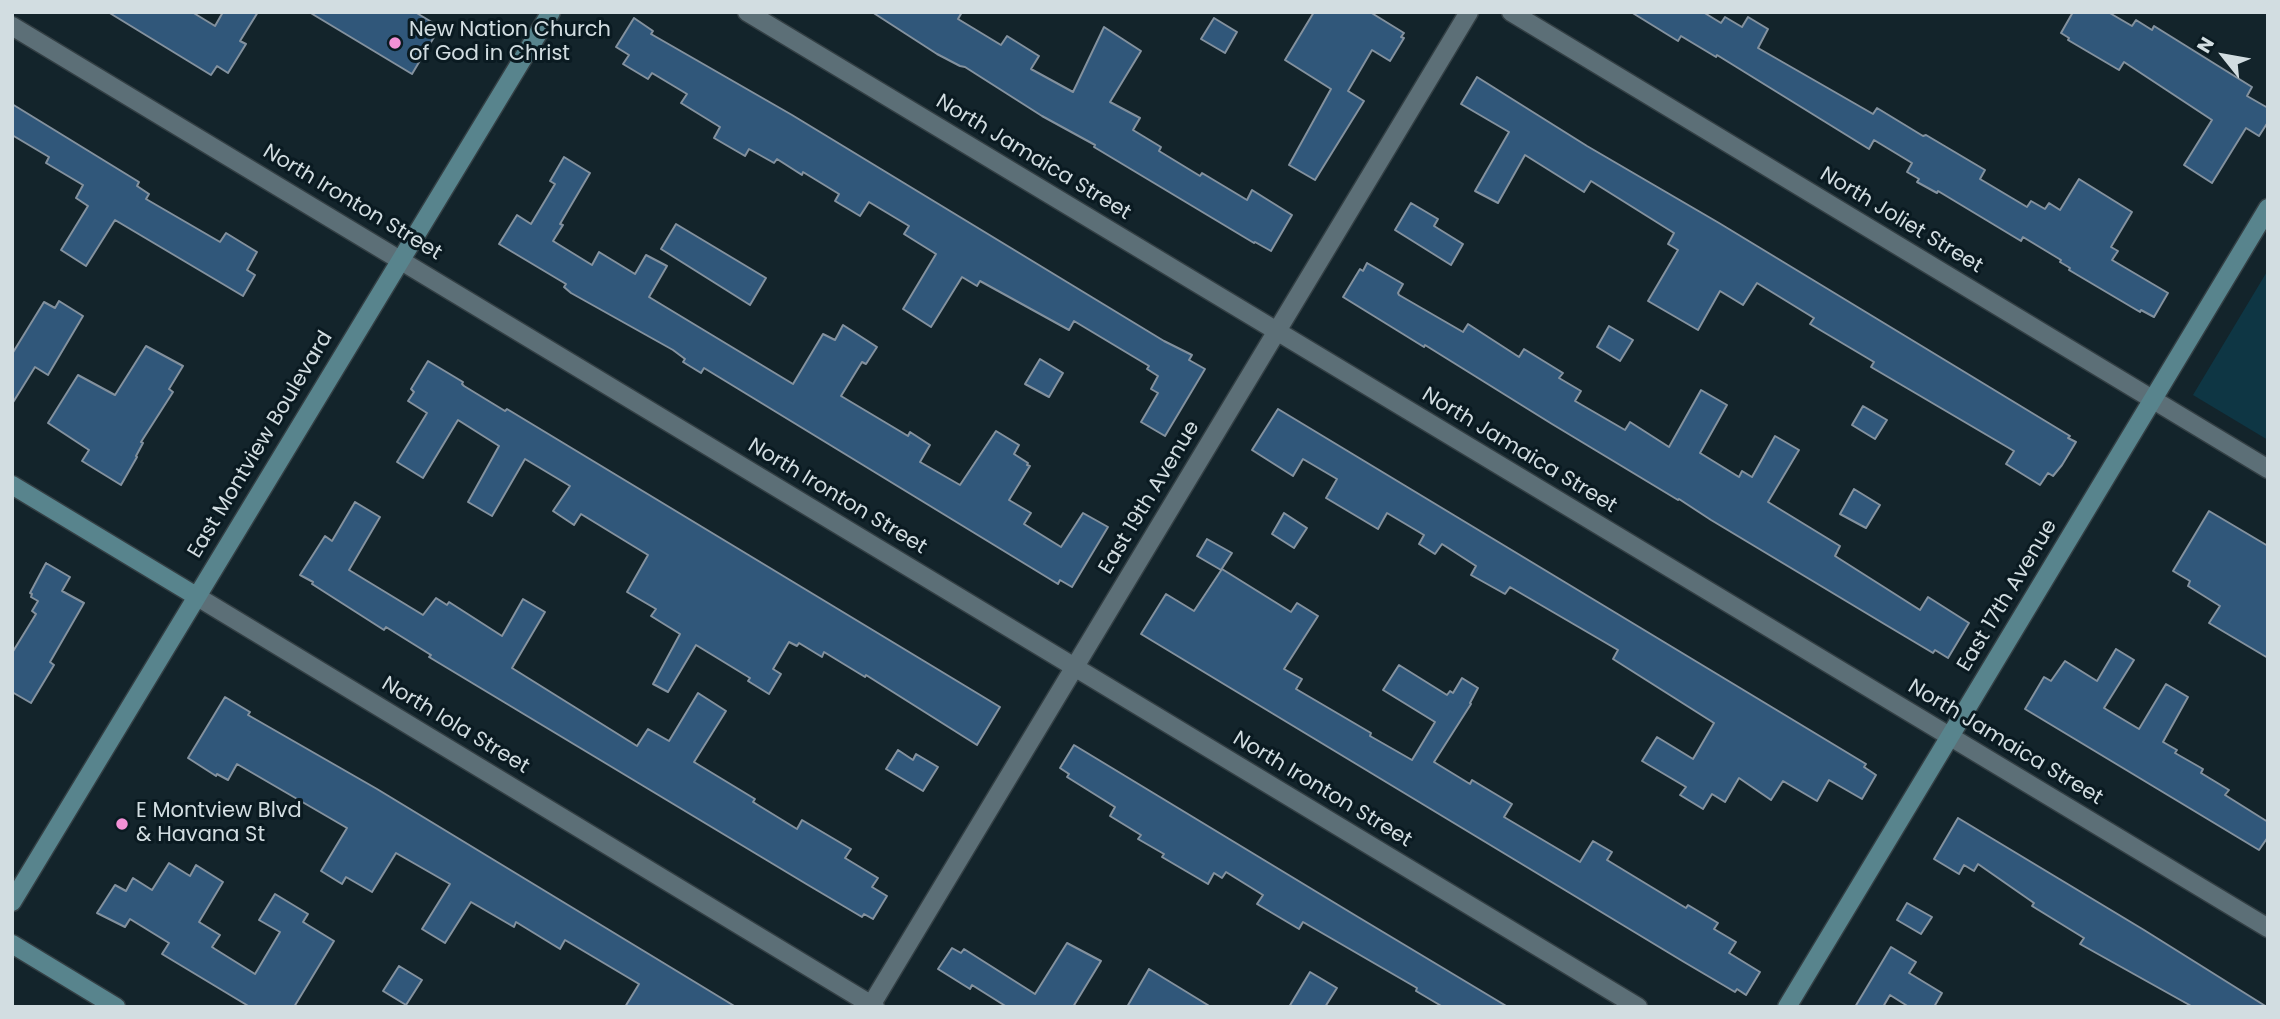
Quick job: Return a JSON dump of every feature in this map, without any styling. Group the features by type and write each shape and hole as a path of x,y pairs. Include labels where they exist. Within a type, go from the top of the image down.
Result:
{"street":[{"name":"East Montview Boulevard","path":"12,902 551,12"},
{"name":"North Jamaica Street","path":"747,12 2268,928"},
{"name":"East 19th Avenue","path":"872,1006 1469,12"},
{"name":"North Joliet Street","path":"1511,12 2268,469"},
{"name":"North Ironton Street","path":"12,26 1638,1007"},
{"name":"East 17th Avenue","path":"1787,1007 2268,208"},
{"name":"North Iola Street","path":"12,485 872,1006"},
{"path":"12,944 116,1007"}],"shaded area":[{"path":"2268,270 2268,440 2193,395"}],"building":[{"path":"108,12 192,12 215,26 223,12 258,12 240,41 246,44 228,73 217,66 211,75"},
{"name":"New Nation Church of God in Christ","path":"309,12 415,12 440,27 412,74"},
{"path":"872,12 962,12 958,19 1001,45 1007,36 1039,56 1031,69 1073,92 1104,27 1141,51 1110,102 1140,118 1133,130 1161,147 1159,151 1200,176 1202,173 1247,200 1252,190 1292,215 1271,251 1254,243 965,67 937,54"},
{"path":"1314,12 1370,12 1404,33 1401,37 1404,38 1390,61 1372,50 1348,91 1364,101 1315,180 1289,165 1331,89 1285,60"},
{"path":"1631,12 1703,12 1721,23 1725,17 1742,27 1748,17 1768,29 1758,48 1873,114 1877,108 1923,136 1926,135 1985,170 1980,179 2027,207 2031,201 2045,209 2049,203 2060,210 2079,179 2132,212 2111,247 2118,251 2112,260 2168,293 2154,317 2141,310 2140,312 2069,270 2061,260 2023,237 2021,241 1938,191 1937,193 1917,182 1919,179 1907,172 1912,163 1874,140 1869,149 1717,55 1716,57 1681,36 1678,41"},
{"path":"2073,12 2108,12 2132,26 2136,20 2152,30 2154,26 2252,87 2247,96 2268,108 2268,122 2259,136 2246,128 2212,183 2184,165 2212,120 2124,62 2119,70 2068,40 2069,38 2061,33"},
{"path":"634,18 653,31 651,34 792,115 1164,341 1192,355 1189,360 1205,369 1165,436 1141,422 1158,393 1151,389 1158,376 1147,369 1149,366 1074,321 1069,330 980,281 977,286 962,277 931,327 903,309 936,254 904,234 909,226 869,202 860,216 835,201 839,194 803,172 802,175 777,159 774,163 749,149 745,156 714,138 720,127 681,103 687,94 652,73 648,79 623,64 629,55 616,47"},
{"path":"1214,18 1237,32 1225,53 1201,39"},
{"path":"1477,77 2070,436 2068,438 2076,442 2062,465 2053,476 2048,473 2040,485 2006,464 2014,451 1871,367 1874,362 1810,324 1814,318 1757,283 1743,305 1720,291 1698,330 1648,301 1678,250 1668,244 1674,233 1591,181 1584,192 1525,155 1498,203 1475,191 1509,132 1461,104"},
{"path":"12,104 139,182 137,186 149,194 146,199 220,242 226,233 257,252 247,270 255,275 243,296 115,220 86,266 61,250 88,206 76,198 83,185 46,163 49,157 12,135"},
{"path":"564,157 590,173 553,241 592,265 599,252 635,274 646,255 667,266 649,297 793,384 823,334 835,340 843,325 877,347 866,364 862,362 841,396 908,436 910,432 930,445 920,462 960,485 996,431 1019,445 1014,454 1030,466 1009,500 1031,513 1024,524 1061,547 1083,513 1108,527 1072,587 1060,580 1058,584 704,368 701,373 683,362 685,359 673,350 571,293 564,287 566,284 499,244 517,215 531,224 555,184 550,181"},
{"path":"1411,203 1438,219 1434,226 1463,244 1451,265 1395,230"},
{"path":"676,224 766,278 750,305 661,249"},
{"path":"1367,263 1403,284 1399,295 1463,332 1468,324 1519,357 1524,349 1563,373 1559,378 1581,391 1575,401 1625,430 1630,422 1669,447 1701,390 1727,405 1700,453 1739,477 1742,471 1752,477 1775,436 1799,450 1768,502 1840,546 1835,556 1920,610 1928,597 1969,623 1948,658 1935,650 1933,653 1886,625 1343,297 1360,269 1363,271"},
{"path":"59,301 83,316 48,375 35,367 12,404 12,354 44,302 55,308"},
{"path":"1609,326 1633,340 1620,361 1597,347"},
{"path":"146,346 183,366 169,389 173,392 141,442 143,443 137,457 121,485 82,461 89,450 48,423 78,375 115,395"},
{"path":"1040,359 1063,373 1049,397 1025,384"},
{"path":"428,361 505,411 507,409 1000,707 977,745 866,675 865,677 824,652 822,657 799,643 797,646 789,642 773,669 781,674 769,694 748,681 750,678 696,645 668,692 653,684 680,634 651,616 656,609 627,592 648,555 581,514 574,525 553,511 570,486 525,459 492,516 468,502 499,446 458,420 423,478 397,462 427,413 408,401 414,392 411,389"},
{"path":"1863,406 1887,420 1875,439 1852,425"},
{"path":"1278,409 1866,764 1864,767 1876,775 1862,799 1829,780 1817,801 1783,781 1771,800 1739,778 1725,802 1712,794 1703,809 1680,795 1686,787 1642,761 1657,737 1693,759 1714,723 1613,659 1618,650 1510,587 1505,594 1471,575 1476,566 1442,544 1435,554 1419,544 1424,535 1387,513 1378,529 1326,498 1337,479 1303,459 1293,476 1252,450"},
{"path":"1854,489 1880,505 1866,528 1840,514"},
{"path":"355,502 380,517 349,570 423,615 436,598 447,605 449,602 502,636 523,599 545,612 512,668 637,746 648,729 669,741 698,693 726,711 694,762 755,799 753,802 797,829 802,820 851,849 845,858 878,878 872,887 887,896 873,919 864,914 862,917 808,885 429,657 431,655 386,627 384,630 300,575 325,536 332,541"},
{"path":"2209,511 2268,546 2268,658 2209,623 2220,606 2188,586 2190,581 2173,571"},
{"path":"1284,513 1307,528 1294,548 1272,534"},
{"path":"1207,539 1232,553 1221,570 1197,556"},
{"path":"46,563 70,577 62,591 84,603 50,662 54,665 31,703 12,692 12,653 36,614 32,611 38,601 31,597 30,593"},
{"path":"1222,569 1291,612 1297,603 1318,616 1284,669 1302,679 1296,689 1412,760 1435,722 1383,690 1399,665 1447,695 1450,691 1453,693 1462,678 1478,688 1471,704 1434,762 1470,784 1472,780 1512,804 1504,817 1580,862 1593,841 1612,852 1607,860 1686,908 1688,905 1718,923 1714,929 1736,942 1729,953 1760,972 1746,995 1737,989 1735,992 1684,962 1141,634 1166,594 1194,611"},
{"path":"2116,649 2134,660 2104,708 2139,729 2166,684 2188,697 2163,742 2177,750 2175,753 2203,769 2201,773 2229,790 2225,795 2268,822 2268,837 2259,850 2025,709 2044,677 2051,681 2065,661 2097,681"},
{"path":"225,697 250,712 248,715 377,789 736,1007 625,1007 639,984 565,940 560,949 516,922 514,927 471,902 445,943 422,929 450,884 396,853 372,892 346,877 342,884 321,871 347,828 237,764 228,780 217,774 216,776 188,758"},
{"path":"1074,745 1508,1007 1443,1007 1416,991 1417,988 1303,922 1299,929 1257,904 1263,895 1226,872 1222,878 1214,873 1208,884 1162,857 1164,854 1138,839 1141,835 1110,816 1115,807 1067,777 1069,774 1060,768"},
{"path":"898,750 913,760 916,754 938,767 923,791 886,769"},
{"path":"1958,818 2267,1007 2193,1007 2080,944 2084,938 2032,906 2034,903 1978,864 1974,871 1964,865 1959,874 1934,859"},
{"path":"169,863 190,876 196,865 223,882 199,922 220,935 212,947 255,974 280,932 259,920 275,894 308,914 303,922 334,941 294,1007 250,1007 162,954 169,943 130,919 125,927 97,913 115,885 126,891 133,878 152,890"},
{"path":"1907,903 1932,917 1921,934 1897,920"},
{"path":"1067,943 1101,961 1073,1007 1007,1007 972,985 970,989 938,969 952,948 961,953 964,949 1035,994"},
{"path":"1891,947 1916,962 1909,973 1942,993 1934,1007 1909,1007 1890,995 1883,1007 1855,1007"},
{"path":"399,966 422,980 406,1005 383,991"},
{"path":"1149,969 1211,1007 1127,1007"},
{"path":"1310,972 1337,988 1325,1007 1289,1007"}],"place":[{"name":"New Nation Church of God in Christ","path":"395,43"},
{"name":"E Montview Blvd & Havana St","path":"122,824"}]}
